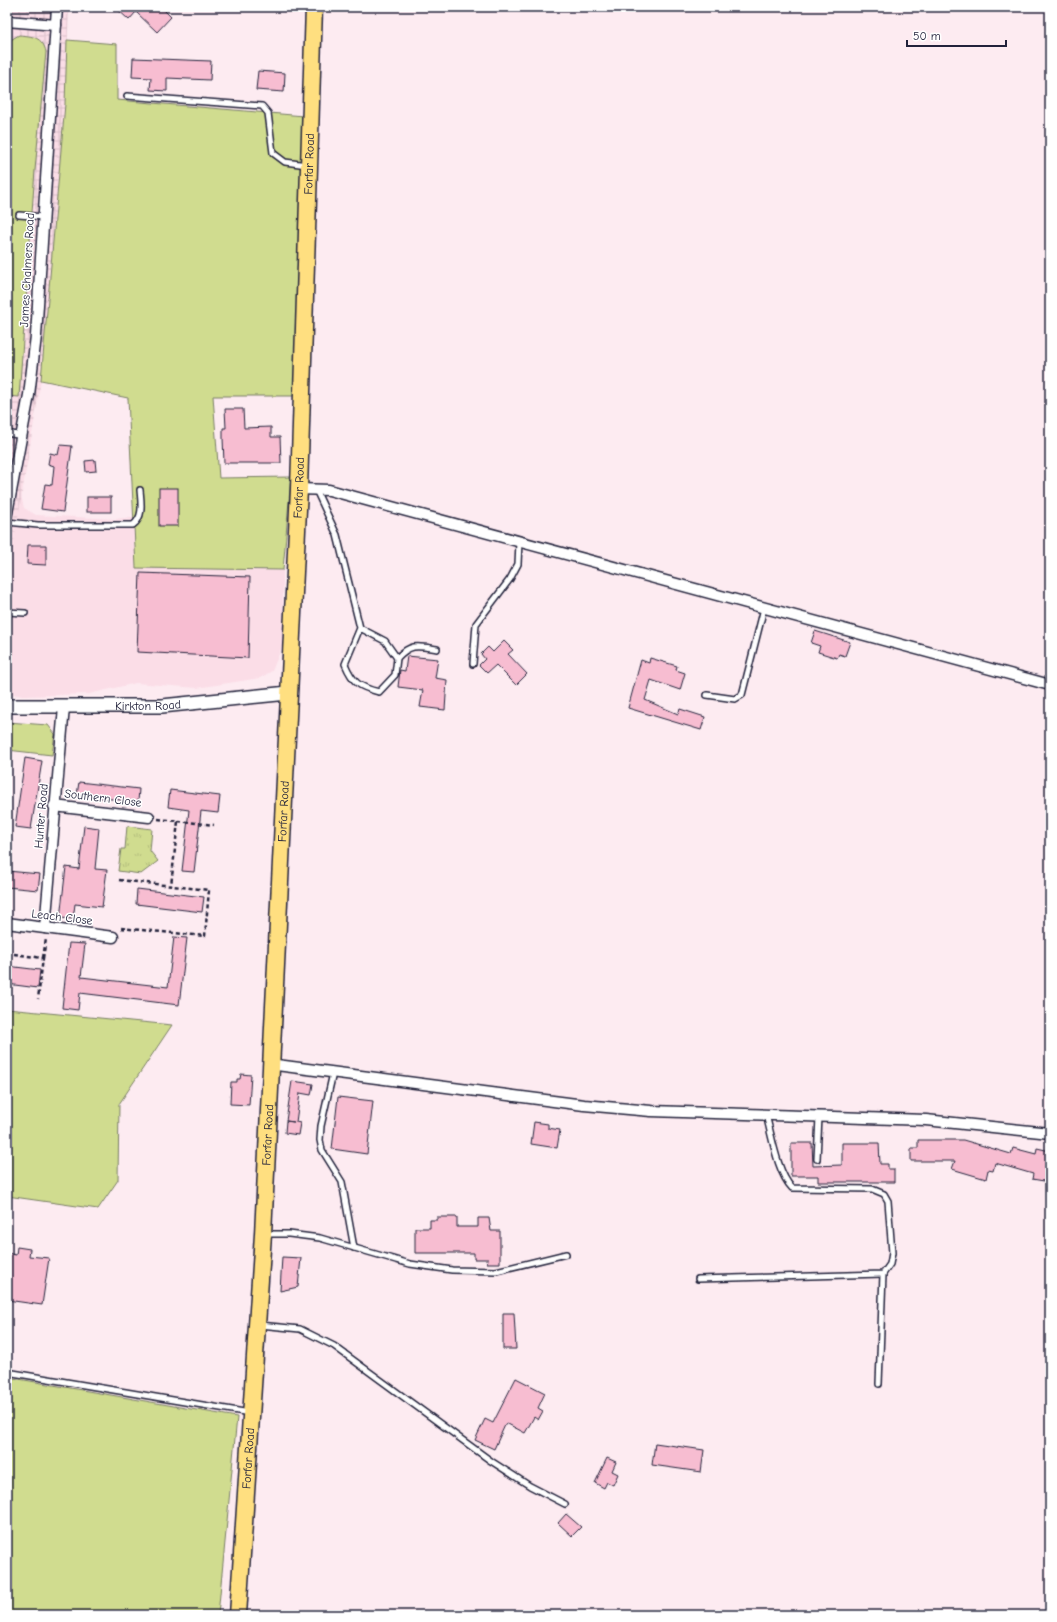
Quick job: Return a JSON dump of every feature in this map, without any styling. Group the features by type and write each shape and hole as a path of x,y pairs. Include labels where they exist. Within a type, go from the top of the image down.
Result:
{"main road":[{"name":"Forfar Road","path":"238,1615 262,1234 299,489 314,7"}],"street":[{"name":"James Chalmers Road","path":"7,513 29,395 36,336 57,7"},
{"path":"7,21 56,25"},
{"path":"299,489 329,490 1050,685"},
{"name":"Kirkton Road","path":"7,706 162,706 288,693"},
{"name":"Hunter Road","path":"46,928 54,806 64,707"},
{"name":"Southern Close","path":"54,806 149,817"},
{"name":"Leach Close","path":"7,923 46,928 113,932"},
{"path":"270,1064 584,1105 651,1111 926,1120 1050,1133"}],"lane":[{"path":"127,96 262,106 268,113 273,153 285,162 309,166"},
{"path":"19,215 43,217"},
{"path":"7,433 22,436"},
{"path":"7,522 38,525 133,525 138,522 140,516 140,490"},
{"path":"316,490 337,535 360,628 345,664 351,678 364,688 379,692 395,674 397,658 405,650 415,646 437,649"},
{"path":"473,664 476,624 510,579 518,564 519,542"},
{"path":"707,695 735,699 742,695 764,608"},
{"path":"7,612 25,613"},
{"path":"360,628 385,641 397,658"},
{"path":"333,1073 321,1126 320,1140 322,1150 342,1182 354,1248"},
{"path":"766,1115 782,1169 787,1182 792,1188 872,1189 884,1194 888,1201 892,1253 890,1264 883,1274 879,1384"},
{"path":"817,1159 819,1117"},
{"path":"262,1234 289,1234 320,1238 410,1264 452,1270 496,1271 566,1254"},
{"path":"698,1280 883,1274"},
{"path":"257,1325 300,1329 334,1346 491,1461 530,1486 565,1504"},
{"path":"7,1372 251,1413"}],"path":[{"path":"149,817 214,825"},
{"path":"171,886 178,821"},
{"path":"113,932 204,936 209,890 119,880"},
{"path":"38,999 46,928"},
{"path":"7,953 43,958"}],"shaded area":[{"path":"7,7 69,7 65,104 41,380 7,583"},
{"path":"21,495 24,508 36,515 115,519 133,517 136,568 283,570 283,644 272,671 260,678 197,688 136,683 89,694 24,696 7,693 7,583"}],"green space":[{"path":"19,35 40,40 45,47 46,52 35,170 19,397 7,396 7,146 11,70 7,70 7,42"},
{"path":"67,40 117,44 117,100 304,116 294,396 213,396 219,478 291,477 283,570 136,568 128,398 41,380 65,104"},
{"path":"7,722 48,725 55,734 52,755 7,750"},
{"path":"127,826 152,829 150,851 158,861 141,874 118,871 121,849 125,849"},
{"path":"7,1009 172,1025 119,1104 118,1180 98,1209 7,1196"},
{"path":"7,1377 237,1417 218,1615 7,1615"}],"building":[{"path":"115,7 161,7 171,17 157,32 136,12 129,20"},
{"path":"133,58 211,61 210,80 167,78 167,91 150,90 151,78 132,77"},
{"path":"258,71 285,73 284,92 256,90"},
{"path":"225,409 243,409 244,428 271,427 271,437 280,437 281,463 224,463 223,428 226,428"},
{"path":"60,445 72,446 63,512 41,509 45,484 52,485 54,466 48,464 50,453 58,455"},
{"path":"95,460 96,471 86,472 85,461"},
{"path":"159,488 178,488 178,526 159,526"},
{"path":"87,497 111,497 111,512 87,512"},
{"path":"28,545 46,545 46,565 27,564"},
{"path":"140,573 250,577 248,658 137,652"},
{"path":"815,631 850,642 845,656 839,654 837,658 818,652 820,646 811,643"},
{"path":"504,641 513,650 508,654 527,674 516,685 496,665 487,673 479,665 485,659 481,654 488,647 493,652"},
{"path":"407,656 438,659 435,678 447,680 445,710 420,707 423,690 398,687 400,670 405,671"},
{"path":"650,658 677,666 676,670 685,673 680,690 651,680 645,700 678,714 680,709 705,717 701,730 628,708 641,660 649,663"},
{"path":"25,758 42,761 31,829 15,827"},
{"path":"79,782 139,789 138,802 77,795"},
{"path":"170,790 220,796 218,813 201,811 194,872 182,871 189,810 168,807"},
{"path":"84,826 99,828 95,869 107,870 102,907 75,904 73,919 60,918 66,867 79,869"},
{"path":"7,871 40,874 38,890 7,887"},
{"path":"137,889 204,897 202,912 136,904"},
{"path":"174,937 187,938 179,1005 80,993 78,1010 62,1008 69,943 85,944 81,977 168,987"},
{"path":"7,966 40,970 38,988 7,984"},
{"path":"241,1074 251,1075 249,1105 230,1104 231,1082 237,1082 237,1079 240,1079"},
{"path":"292,1081 313,1084 311,1095 300,1093 296,1122 300,1123 298,1135 285,1133"},
{"path":"338,1097 373,1101 367,1154 332,1149"},
{"path":"534,1122 548,1124 548,1128 560,1130 557,1148 531,1144"},
{"path":"918,1140 963,1140 1011,1154 1013,1148 1036,1154 1037,1148 1050,1151 1050,1182 1032,1179 1033,1174 995,1163 993,1171 988,1170 986,1179 952,1169 955,1161 911,1161 911,1148 918,1148"},
{"path":"791,1143 812,1143 813,1166 842,1165 842,1143 879,1143 880,1164 888,1164 888,1169 894,1169 894,1182 818,1182 818,1176 791,1176"},
{"path":"437,1217 457,1217 457,1227 478,1227 478,1218 489,1218 491,1231 500,1231 500,1263 487,1263 488,1259 474,1259 474,1253 415,1253 415,1228 430,1228 430,1220 437,1220"},
{"path":"17,1247 30,1249 29,1256 49,1258 42,1305 7,1300 9,1271 7,1270 7,1253 16,1255"},
{"path":"282,1257 301,1258 298,1287 280,1291"},
{"path":"503,1313 514,1313 516,1349 503,1349"},
{"path":"516,1378 545,1393 538,1408 543,1411 538,1420 534,1417 525,1433 506,1423 494,1449 475,1440 485,1419 493,1423"},
{"path":"655,1443 704,1450 701,1472 652,1465"},
{"path":"607,1458 616,1462 612,1471 618,1474 613,1485 607,1482 604,1488 595,1483"},
{"path":"566,1514 581,1527 572,1536 558,1523"}]}
